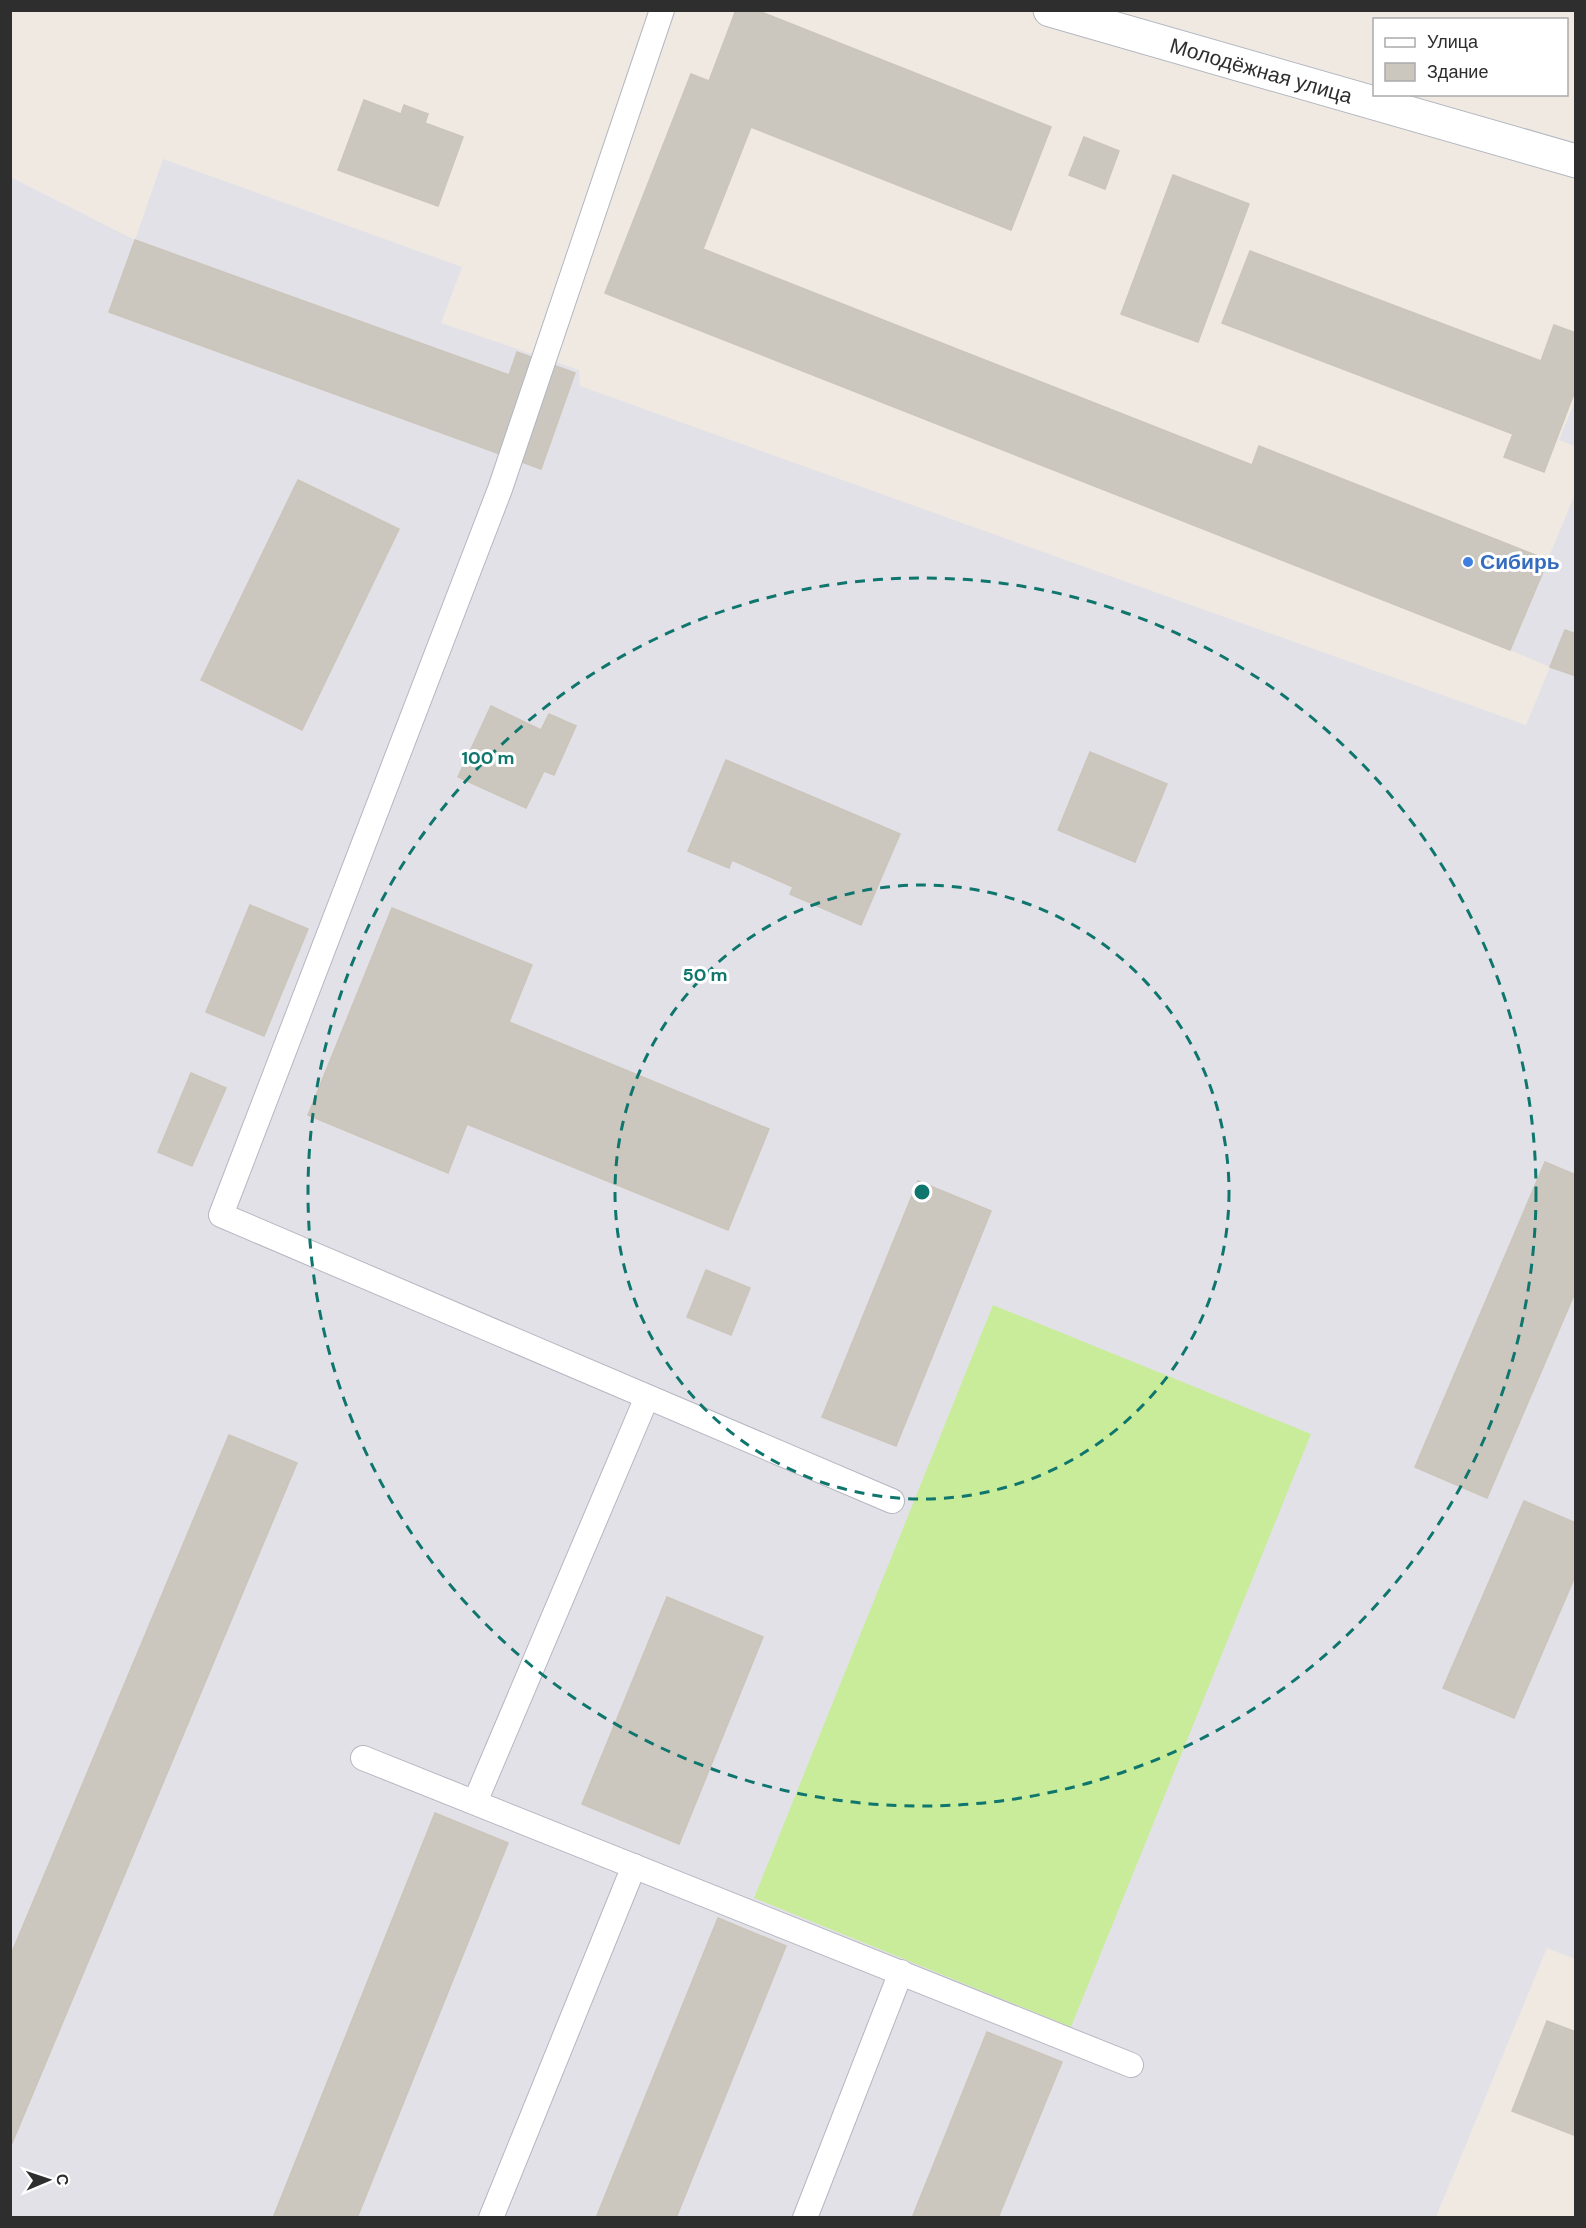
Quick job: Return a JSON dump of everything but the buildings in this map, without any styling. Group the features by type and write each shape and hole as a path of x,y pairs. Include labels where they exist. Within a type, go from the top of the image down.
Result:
{"street":[{"name":"Молодёжная улица","path":"1050,10 1575,162"}],"lane":[{"path":"662,10 500,489 221,1215 892,1501"},
{"path":"475,1802 647,1397"},
{"path":"363,1758 1131,2065"},
{"path":"491,2217 634,1866"},
{"path":"805,2217 901,1972"}],"shaded area":[{"path":"163,159 462,267 441,323 579,370 580,386 1526,725 1550,667 1510,650 1575,494 1575,1959 1547,1948 1436,2217 11,2217 10,177 135,240"},
{"path":"1575,401 1575,446 1559,440"}],"green space":[{"path":"993,1305 1311,1434 1071,2027 754,1898"}],"place":[{"name":"Сибирь","path":"1468,562"}]}
